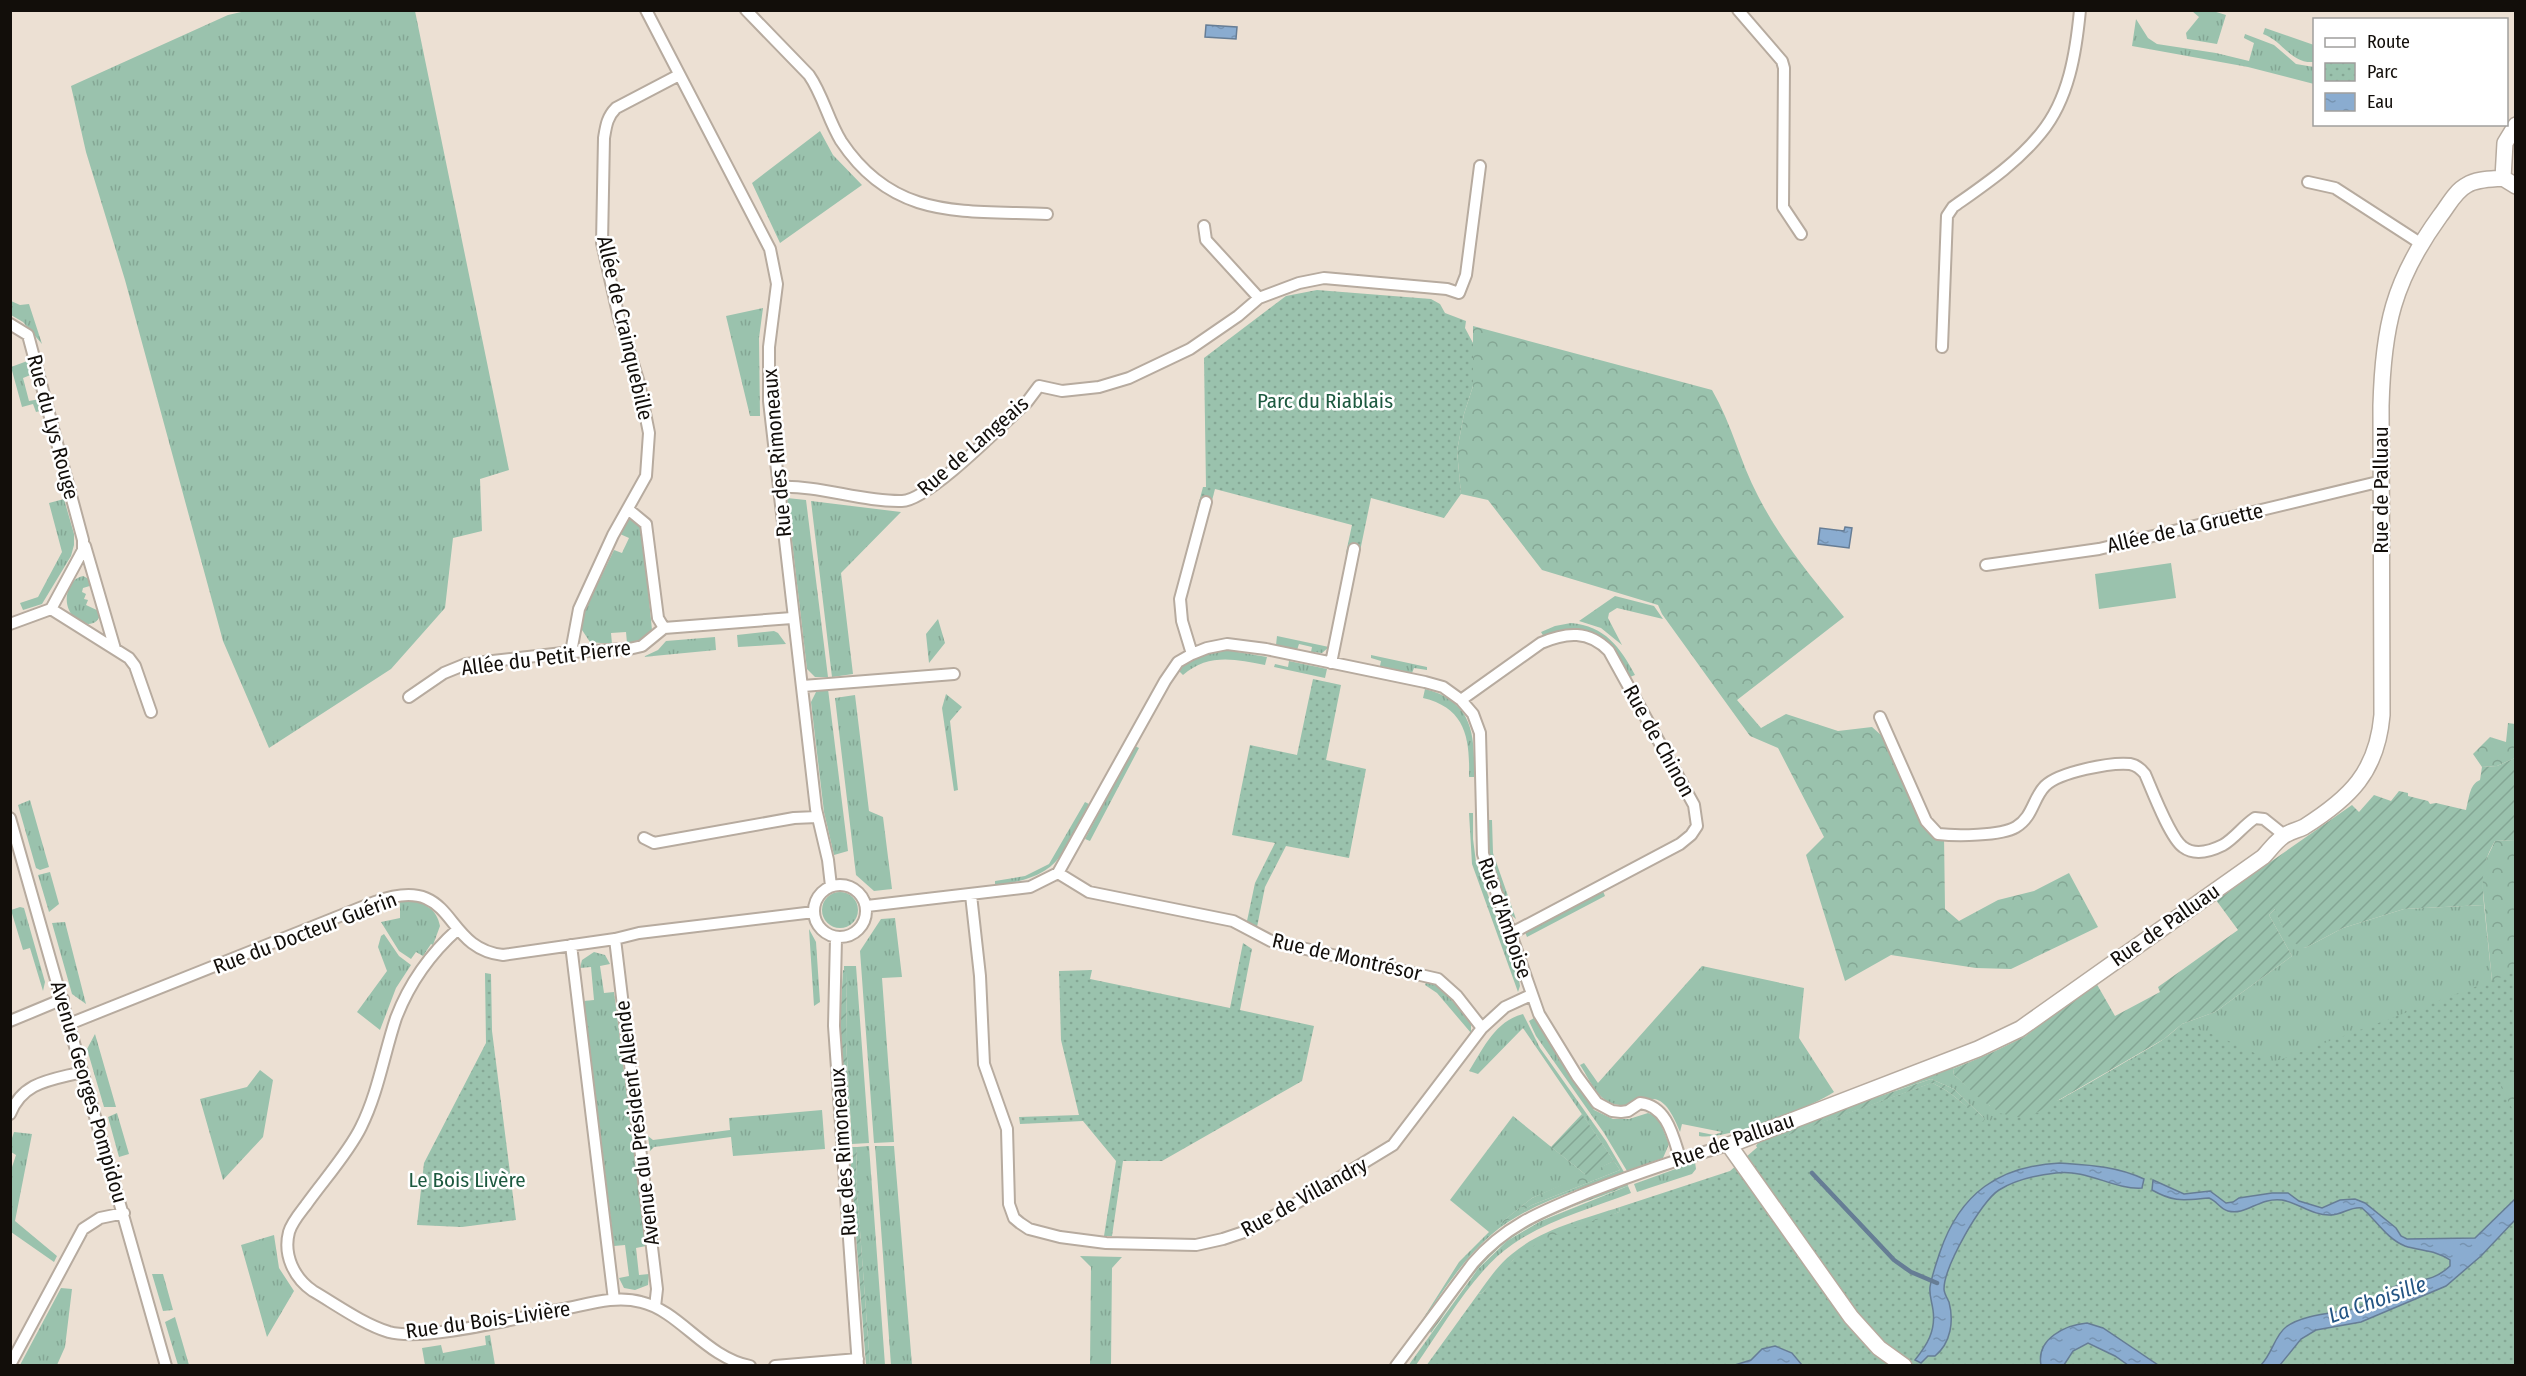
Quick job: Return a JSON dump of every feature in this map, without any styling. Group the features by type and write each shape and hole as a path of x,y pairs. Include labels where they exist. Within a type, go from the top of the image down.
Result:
{"street":[{"name":"Rue des Rimoneaux","path":"646,10 771,249 774,262 777,284 771,328 769,376 779,487 792,618 803,686 817,817 828,860 831,886"},
{"path":"746,10 809,75 817,87 841,140 868,174 881,185 909,200 939,208 1047,214"},
{"path":"1738,10 1782,61 1784,68 1783,207 1801,234"},
{"path":"1942,347 1947,216 1953,207 2020,156 2043,131 2059,102 2071,71 2080,10"},
{"name":"Allée de Crainquebille","path":"571,652 579,609 614,535 646,476 649,433 639,383 619,318 602,243 604,138 610,114 616,108 679,75"},
{"path":"2509,182 2505,143 2516,125"},
{"name":"Rue de Langeais","path":"779,487 881,500 905,501 917,498 935,485 1027,402 1039,386 1062,391 1099,387 1140,374 1190,349 1238,316 1258,298 1299,282 1324,279 1447,289 1459,293 1466,275 1480,166"},
{"path":"2308,182 2335,188 2421,243"},
{"name":"Rue de Palluau","path":"1396,1365 1473,1263 1503,1233 1533,1215 1680,1158 1729,1145 1978,1049 2020,1029 2264,857 2284,835 2301,829 2343,799 2364,776 2379,741 2382,715 2382,367 2389,325 2400,283 2421,243 2457,193 2467,184 2509,182"},
{"path":"1204,226 1206,240 1258,298"},
{"name":"Rue du Lys Rouge","path":"10,324 28,335 115,649"},
{"name":"Allée de la Gruette","path":"1986,565 2099,549 2382,481"},
{"path":"1192,654 1182,621 1180,599 1206,502"},
{"path":"629,510 646,524 658,618 664,628 792,618"},
{"path":"10,624 51,609 83,550 83,540"},
{"path":"1331,663 1354,549"},
{"path":"51,609 129,658 135,666 152,712"},
{"name":"Allée du Petit Pierre","path":"409,697 444,673 466,664 571,652 629,649 642,646 664,628"},
{"name":"Rue de Chinon","path":"1461,700 1553,638 1575,634 1595,639 1609,651 1696,813 1697,826 1691,835 1680,844 1510,934"},
{"name":"Rue d'Amboise","path":"1058,873 1165,681 1178,662 1192,654 1227,644 1435,685 1461,700 1473,714 1480,733 1481,841 1486,868 1539,1014 1597,1103 1612,1111 1621,1112 1628,1111 1640,1103 1648,1105 1665,1116 1680,1158"},
{"path":"803,686 954,674"},
{"path":"1880,717 1926,821 1938,834 2009,830 2029,816 2041,792 2052,780 2068,774 2126,764 2136,766 2145,774 2175,839 2187,849 2201,852 2222,845 2254,818 2264,819 2284,835"},
{"path":"644,838 654,843 794,818 817,817"},
{"name":"Avenue Georges Pompidou","path":"10,818 166,1365"},
{"path":"867,906 1030,887 1058,873"},
{"name":"Rue de Montrésor","path":"1058,873 1089,892 1233,921 1271,941 1438,979 1457,996 1482,1028"},
{"path":"839,885 855,889 863,897 867,906 865,921 856,933 846,938 836,938 825,933 817,924 814,912 818,896 831,886 839,885"},
{"name":"Rue du Docteur Guérin","path":"69,1024 384,899 408,895 422,897 442,908 472,944 491,953 510,955 615,939 639,933 814,912"},
{"name":"Rue de Villandry","path":"970,895 980,976 984,1064 1005,1122 1010,1204 1014,1218 1039,1232 1091,1242 1196,1245 1224,1239 1246,1231 1314,1193 1393,1145 1482,1028 1505,1006 1531,995"},
{"name":"Rue du Bois-Livière","path":"458,929 438,947 408,992 397,1018 362,1126 292,1225 288,1251 292,1266 305,1285 313,1291 378,1328 398,1334 420,1335 615,1300 641,1302 655,1307 727,1359 750,1365"},
{"name":"Rue des Rimoneaux","path":"836,938 834,1026 858,1362"},
{"name":"Avenue du Président Allende","path":"615,939 657,1289 655,1307"},
{"name":"Avenue du Président Allende","path":"571,945 615,1300"},
{"path":"10,1021 63,999"},
{"path":"10,1114 24,1091 37,1084 82,1072"},
{"path":"1729,1145 1851,1317 1879,1348 1904,1365"},
{"path":"10,1365 83,1229 100,1218 124,1213"},
{"path":"775,1365 858,1362"}],"green space":[{"path":"250,10 415,11 509,470 480,479 482,531 453,538 445,608 391,669 269,748 223,641 125,280 86,152 71,86 228,15"},
{"path":"2192,11 2213,11 2226,15 2217,44 2187,39 2186,33 2199,17"},
{"path":"2136,19 2148,38 2157,44 2216,53 2249,61 2254,43 2244,38 2245,34 2274,45 2296,64 2313,67 2313,84 2248,67 2132,46"},
{"path":"2265,28 2313,45 2313,62 2306,62 2293,56 2263,34"},
{"path":"820,131 833,155 862,185 780,243 752,183"},
{"name":"Parc du Riablais","path":"1317,290 1431,299 1440,304 1445,313 1466,321 1465,328 1473,343 1473,386 1464,414 1457,451 1461,494 1444,518 1371,498 1359,556 1346,553 1352,525 1215,489 1208,516 1196,513 1203,487 1206,487 1204,358 1286,296"},
{"path":"11,301 20,305 29,304 42,344 23,322 11,315"},
{"path":"763,308 759,338 760,416 750,416 726,316"},
{"path":"1473,326 1712,390 1767,513 1798,559 1844,617 1737,700 1761,728 1786,714 1838,731 1872,727 1891,744 1926,821 1944,835 1945,909 1959,921 1998,900 2034,891 2069,873 2098,927 2011,969 1976,968 1891,955 1845,981 1806,855 1824,837 1778,748 1750,736 1662,614 1658,605 1542,570 1488,500 1461,494 1457,451 1464,414 1473,386"},
{"path":"30,360 33,374 23,378 29,401 40,399 44,410 36,412 33,404 22,407 11,367"},
{"path":"787,498 806,500 828,677 815,677 807,669"},
{"path":"64,499 74,534 71,556 42,604 23,610 20,603 38,597 62,552 49,503"},
{"path":"811,501 901,512 841,573 853,674 832,677"},
{"path":"631,519 642,527 652,630 644,638 627,643 626,632 611,633 612,644 590,642 580,627 583,614 614,550 622,553 629,538 620,534 627,520"},
{"path":"2171,563 2176,598 2099,609 2095,574"},
{"path":"83,576 93,585 83,588 82,592 86,594 84,599 88,600 86,605 101,612 98,620 86,624 73,616 68,608 67,599 71,583"},
{"path":"1615,596 1654,606 1663,619 1617,608 1609,613 1608,618 1622,645 1601,628 1579,621"},
{"path":"938,619 945,643 929,663 926,634"},
{"path":"1571,623 1593,628 1602,633 1617,647 1635,675 1630,677 1615,652 1596,635 1586,630 1560,631 1544,637 1541,632"},
{"path":"774,631 786,644 738,647 737,635"},
{"path":"1277,636 1329,647 1322,653 1311,652 1312,647 1299,644 1297,650 1276,645"},
{"path":"715,637 716,650 643,657 658,650 666,641"},
{"path":"1226,650 1267,657 1265,665 1222,660 1202,663 1183,675 1178,670 1200,656"},
{"path":"1371,655 1427,667 1427,670 1414,668 1412,673 1380,666 1381,661 1371,658"},
{"path":"1289,661 1327,669 1325,678 1274,667 1275,664 1288,667"},
{"path":"1313,679 1341,685 1326,760 1366,769 1349,858 1286,846 1265,887 1257,927 1247,921 1255,883 1275,843 1232,835 1250,745 1297,755"},
{"path":"828,689 848,851 834,855 824,812 811,702 816,692"},
{"path":"1425,689 1453,702 1462,711 1472,734 1474,777 1469,777 1468,750 1463,727 1448,709 1423,698"},
{"path":"946,694 962,707 950,721 958,790 954,791 942,708"},
{"path":"855,695 869,811 883,817 892,889 874,891 856,875 835,698"},
{"path":"2508,723 2515,724 2515,758 2497,766 2482,767 2473,754 2490,737 2506,742"},
{"path":"1135,746 1139,748 1090,841 1085,839"},
{"path":"2515,758 2515,840 2495,841 2490,850 2484,872 2484,905 2404,909 2343,928 2305,948 2289,938 2275,909 2269,915 2292,956 2215,1012 2182,1024 2164,1039 2031,1116 2009,1116 1999,1111 1979,1098 1954,1075 1953,1069 2026,1036 2053,1012 2095,981 2115,1016 2160,992 2158,987 2238,930 2216,900 2352,805 2359,812 2374,795 2391,801 2399,791 2428,801 2430,804 2436,803 2466,810 2472,789 2480,780 2482,767 2497,766"},
{"path":"30,800 49,867 40,870 36,868 18,805"},
{"path":"1085,802 1089,804 1056,862 1034,876 995,886 995,881 1025,876 1049,864"},
{"path":"1469,813 1473,813 1476,862 1519,980 1518,992 1472,864"},
{"path":"1487,820 1492,820 1493,853 1516,919 1509,913 1488,854"},
{"path":"2515,840 2515,1197 2274,1062 2492,981 2482,881 2483,866 2495,841"},
{"path":"50,872 59,904 49,912 38,875"},
{"path":"1603,891 1605,896 1527,937 1525,932"},
{"path":"840,892 853,897 858,910 853,923 840,928 827,923 822,910 827,897"},
{"path":"408,900 429,907 436,915 440,926 433,945 431,944 423,956 416,952 411,959 399,951 381,922 400,918 400,901"},
{"path":"2484,905 2492,981 2346,1075 1762,1153 1756,1146 1759,1141 1776,1131 1775,1139 1932,1083 1984,1118 1954,1089 1931,1079 1833,1111 2053,1012 2026,1036 1953,1069 1954,1075 1990,1106 2060,1100 2170,1036 2182,1024 2215,1012 2292,956 2269,915 2276,908 2286,931 2305,948 2343,928 2404,909"},
{"path":"24,908 45,982 43,991 30,948 23,950 11,910"},
{"path":"895,918 902,977 882,978 894,1142 874,1143 860,951 881,919"},
{"path":"65,922 86,1004 72,994 52,923"},
{"path":"809,929 816,942 820,1002 814,1006"},
{"path":"384,934 399,956 411,965 396,988 380,1030 357,1012 387,971 378,947 381,936"},
{"path":"1243,943 1252,949 1240,1010 1314,1026 1302,1081 1162,1161 1123,1161 1112,1236 1104,1236 1116,1161 1083,1121 1020,1124 1019,1117 1079,1115 1061,1040 1059,971 1092,970 1090,979 1230,1008"},
{"path":"594,952 605,955 610,964 600,966 604,993 614,992 646,1246 636,1248 639,1275 649,1274 648,1285 635,1290 624,1288 619,1278 629,1276 625,1245 614,1246 584,1001 594,1000 591,967 580,968 582,960"},
{"path":"844,966 856,966 869,1143 852,1144 846,1040 847,972"},
{"path":"1702,966 1804,988 1799,1038 1834,1092 1768,1122 1712,1136 1699,1136 1699,1132 1714,1135 1722,1132 1682,1124 1680,1132 1663,1103 1655,1099 1620,1105 1604,1099 1580,1065 1584,1063 1598,1083"},
{"path":"843,970 847,971 846,1040 850,1117 847,1117 840,1025"},
{"path":"2515,972 2515,1067 2501,1087 2515,1114 2515,1365 1426,1366 1478,1294 1482,1293 1505,1267 1525,1251 1564,1231 1619,1212 1620,1207 1730,1171 1761,1144 1932,1083 1953,1095 1983,1122 1985,1119 1991,1121 1996,1114 2028,1116 2040,1112 2132,1060 2182,1024 2220,1037 2274,1062"},
{"name":"Le Bois Livère","path":"485,973 491,974 492,1031 516,1220 462,1227 417,1225 424,1163 486,1043"},
{"path":"1427,980 1442,988 1471,1024 1471,1033 1437,993 1425,985"},
{"path":"1523,1014 1540,1048 1606,1141 1624,1172 1572,1191 1521,1214 1491,1235 1458,1270 1412,1336 1459,1262 1489,1232 1450,1200 1513,1116 1586,1175 1532,1198 1502,1222 1532,1205 1620,1170 1523,1028 1478,1074 1469,1071 1497,1029"},
{"path":"1534,1018 1594,1110 1613,1119 1629,1119 1648,1113 1658,1117 1669,1144 1663,1158 1627,1171 1604,1133 1536,1036 1529,1021"},
{"path":"95,1034 116,1107 104,1107 87,1049"},
{"path":"260,1070 273,1080 263,1137 223,1180 200,1099 247,1087"},
{"path":"1931,1079 1954,1089 1985,1119 1983,1122 1953,1095 1932,1083 1774,1140 1774,1135 1794,1125"},
{"path":"822,1110 825,1149 733,1156 731,1137 654,1147 650,1151 648,1136 653,1140 730,1130 729,1118"},
{"path":"117,1113 129,1154 119,1157 108,1117"},
{"path":"1582,1114 1614,1161 1586,1175 1551,1147"},
{"path":"14,1132 32,1134 15,1221 57,1256 54,1262 11,1232 11,1170 16,1155 11,1152 11,1141"},
{"path":"869,1146 885,1365 870,1365 856,1177 857,1147"},
{"path":"875,1146 894,1146 912,1365 891,1365"},
{"path":"852,1147 857,1147 856,1177 870,1365 866,1365 850,1159 853,1158"},
{"path":"1614,1161 1620,1170 1532,1205 1489,1232 1532,1198"},
{"path":"1695,1162 1696,1169 1692,1174 1637,1192 1634,1184"},
{"path":"1627,1183 1628,1186 1573,1206 1538,1222 1505,1243 1474,1274 1431,1333 1429,1329 1461,1284 1499,1243 1544,1216"},
{"path":"1628,1186 1631,1193 1541,1228 1499,1255 1472,1284 1416,1365 1408,1366 1478,1269 1507,1241 1541,1221"},
{"path":"1620,1207 1619,1212 1530,1249 1513,1260 1482,1293 1478,1294 1502,1263 1523,1245 1549,1231"},
{"path":"274,1235 279,1268 294,1291 267,1337 241,1245"},
{"path":"1080,1256 1122,1257 1112,1268 1111,1365 1090,1365 1091,1267"},
{"path":"152,1274 163,1274 173,1310 163,1311"},
{"path":"61,1288 72,1289 65,1347 57,1365 20,1365"},
{"path":"175,1317 189,1365 178,1365 165,1322"},
{"path":"490,1335 495,1365 425,1365 422,1348 441,1345 443,1353 486,1345 485,1336"}],"water":[{"path":"1206,25 1237,27 1236,39 1205,37"},
{"path":"1845,527 1852,528 1849,548 1818,544 1820,528 1844,531"},
{"path":"2060,1163 2123,1171 2144,1179 2142,1188 2121,1186 2068,1173 2027,1178 1999,1190 1974,1220 1950,1266 1944,1289 1949,1302 1951,1324 1945,1345 1935,1356 1928,1356 1921,1363 1915,1360 1932,1331 1934,1318 1930,1293 1934,1270 1948,1231 1959,1214 1985,1186 2000,1177 2038,1165"},
{"name":"La Choisille","path":"2153,1180 2184,1194 2210,1191 2226,1203 2239,1198 2272,1193 2288,1193 2299,1201 2322,1208 2340,1200 2355,1199 2365,1203 2407,1239 2475,1238 2515,1199 2515,1220 2481,1256 2446,1286 2361,1322 2316,1330 2301,1339 2280,1365 2261,1365 2282,1330 2293,1323 2301,1319 2363,1306 2394,1287 2436,1276 2450,1266 2450,1260 2439,1254 2399,1243 2362,1208 2354,1208 2335,1215 2324,1215 2282,1200 2274,1200 2235,1212 2223,1209 2209,1198 2180,1200 2167,1197 2152,1190"},
{"path":"2087,1323 2103,1328 2158,1365 2128,1365 2088,1343 2073,1351 2064,1365 2041,1365 2043,1348 2054,1335 2061,1330"},
{"path":"1775,1346 1792,1353 1802,1365 1735,1365 1751,1360 1762,1349"}],"waterway":[{"path":"1812,1173 1894,1260 1911,1272 1937,1283"}]}
